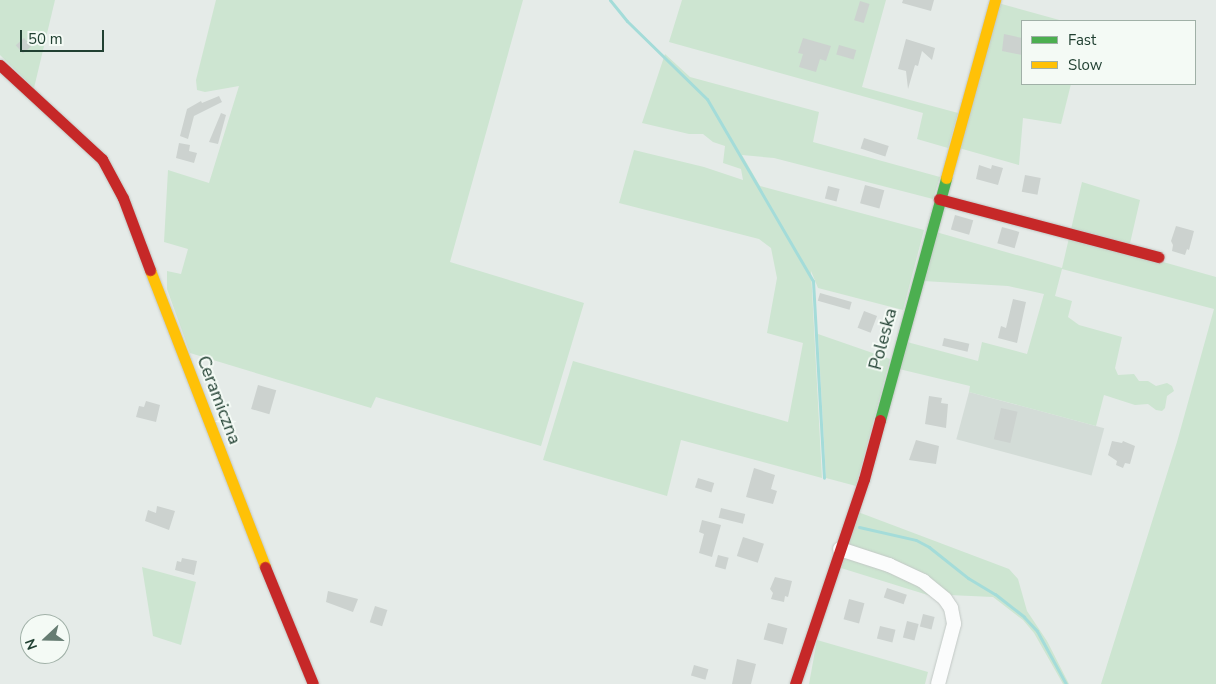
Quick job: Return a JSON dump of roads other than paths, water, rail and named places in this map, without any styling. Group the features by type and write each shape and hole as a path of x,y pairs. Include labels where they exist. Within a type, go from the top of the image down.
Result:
{"street":[{"name":"Poleska","path":"795,684 864,479 939,199 995,0"},
{"name":"Ceramiczna","path":"0,65 79,136 102,160 123,198 232,486 313,684"},
{"path":"939,199 1158,257"},
{"path":"840,549 889,564 922,581 944,598 951,608 954,624 938,684"}],"waterway":[{"path":"610,0 627,21 707,99 813,281 824,478"},
{"path":"859,527 916,540 929,547 968,578 995,594 1024,617 1037,631 1066,684"}]}
